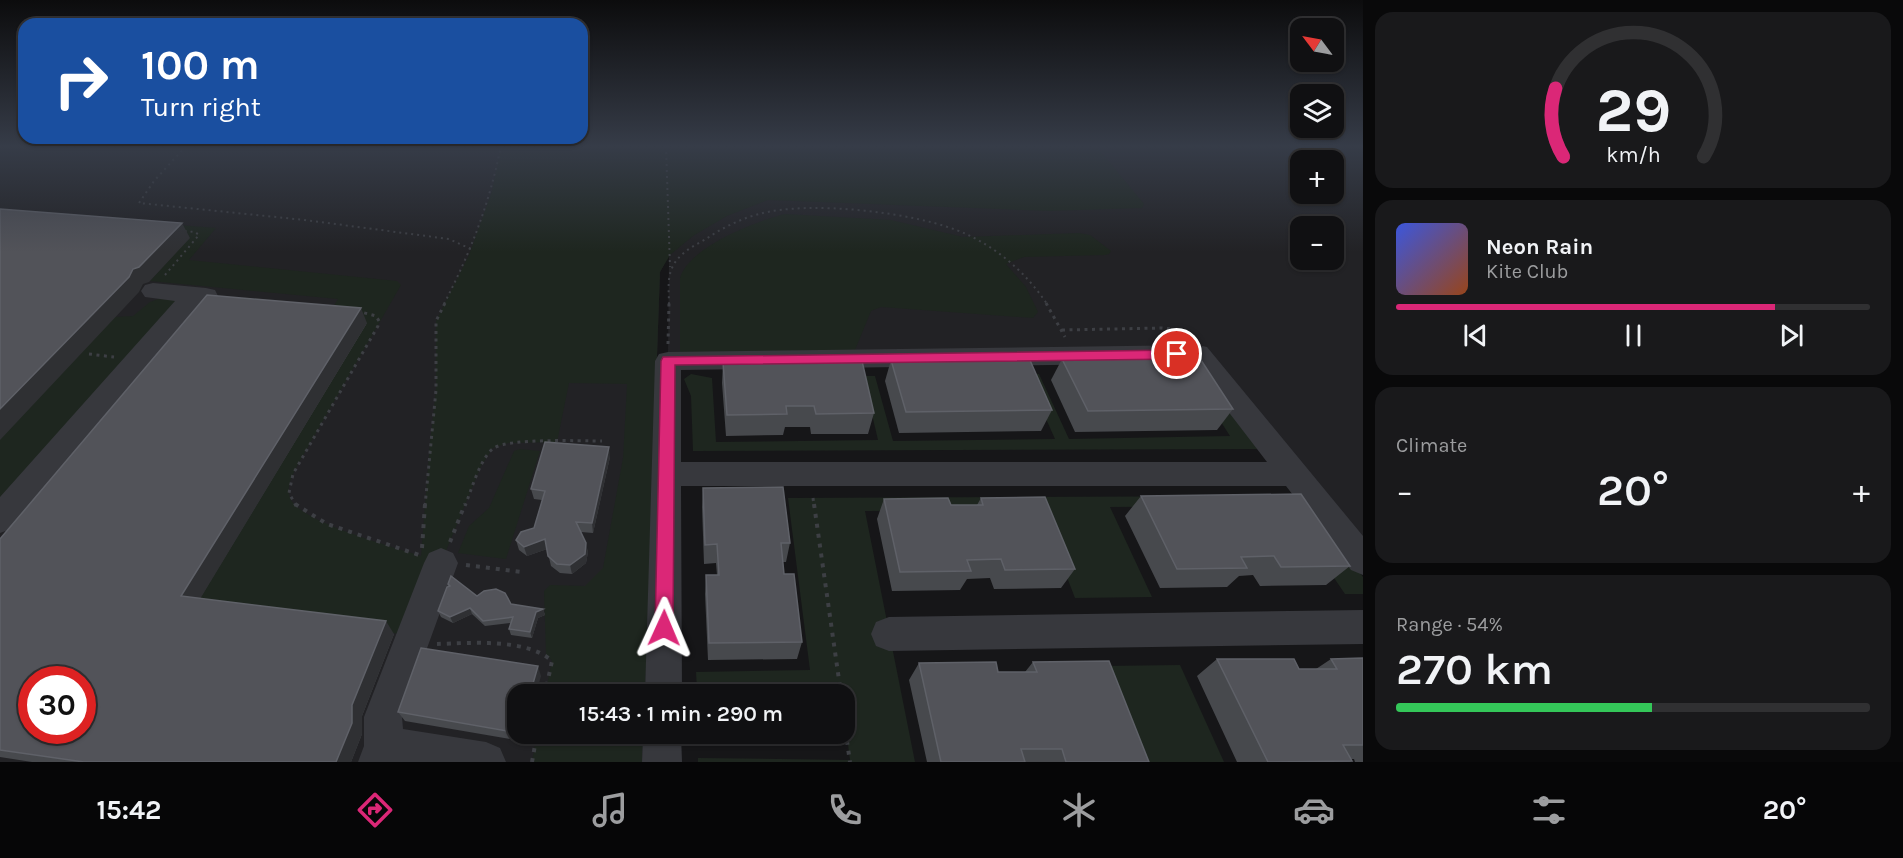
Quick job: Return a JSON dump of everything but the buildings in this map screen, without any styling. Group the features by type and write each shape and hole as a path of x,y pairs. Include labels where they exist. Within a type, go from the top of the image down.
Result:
{"street":[{"path":"153,291 229,298"},
{"path":"0,519 194,295"},
{"path":"663,684 668,361 1198,354 1363,560"},
{"path":"666,474 1294,474"},
{"path":"441,563 383,717 381,754 486,762"},
{"path":"889,634 1363,627"},
{"path":"662,744 662,762"}],"path":[{"path":"155,182 139,203 305,220 449,239 471,249"},
{"path":"358,312 376,316 379,321 378,326 297,466 289,487 290,496 295,506 313,518 421,556 436,390 436,321 471,249 494,182"},
{"path":"667,182 670,269 668,361"},
{"path":"670,269 680,256 717,231 772,209 796,208 905,215 936,222 999,252 1038,290 1062,330 1072,356"},
{"path":"153,291 199,236 195,232 161,229"},
{"path":"1062,330 1167,328 1181,334 1198,354"},
{"path":"520,572 441,563 481,466 493,448 508,443 602,441"},
{"path":"813,498 840,684"},
{"path":"410,645 492,642 546,654 552,661 547,684"},
{"path":"531,762 535,744"},
{"path":"847,744 850,762"}],"shaded area":[{"path":"0,182 1290,182 1290,204 1344,204 1344,182 1363,182 1363,545 1201,346 668,353 669,255 660,272 645,684 507,684 507,744 643,744 642,762 0,762"},
{"path":"494,182 1125,182 1144,204 1142,208 1048,211 768,200 727,216 693,236 670,255 660,272 645,684 547,684 552,661 546,654 544,591 550,585 585,586 603,568 623,458 627,384 569,383 557,442 508,443 493,448 481,466 441,563 401,634 194,609 326,319 338,299 150,281 189,238 0,223 0,211 216,228 189,260 397,281 401,285 297,466 290,482 289,494 297,507 328,525 421,556 436,390 436,321 469,255"},
{"path":"785,214 891,220 963,237 1079,233 1090,235 1111,251 1105,255 1024,257 1006,264 1026,287 1038,312 1033,318 881,307 871,311 855,350 680,353 680,278 686,267 696,256 725,237"},
{"path":"158,299 175,300 175,303 0,498 0,439 115,317 133,316 150,302"},
{"path":"1189,372 1203,372 1263,449 693,451 691,396 684,379 691,374 712,378 716,442 878,440 863,376 875,376 893,441 1055,439 1026,374 1039,374 1069,439 1230,436"},
{"path":"520,449 540,451 506,559 458,553 469,526 489,508 514,451"},
{"path":"1300,496 1363,577 1363,594 1345,594 1285,506 1110,507 1152,597 1075,598 1041,510 865,511 915,762 698,762 698,758 850,760 848,744 855,744 855,684 697,684 696,672 810,670 788,498"},
{"path":"1180,665 1224,762 1139,762 1102,666"},
{"path":"535,744 643,744 642,762 532,762"}],"route":[{"path":"664,628 668,361 1177,354"}]}
